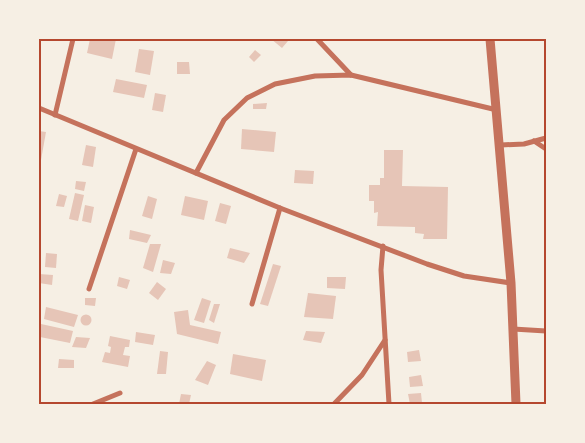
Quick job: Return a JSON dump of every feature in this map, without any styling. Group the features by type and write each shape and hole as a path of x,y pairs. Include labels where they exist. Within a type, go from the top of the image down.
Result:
{"street":[{"path":"55,115 73,39"},
{"path":"317,39 352,75"},
{"path":"490,39 498,110 511,282 516,404"},
{"path":"196,173 224,120 247,98 275,84 315,76 352,75 498,110"},
{"path":"39,108 280,208 464,276 511,282"},
{"path":"501,145 546,138"},
{"path":"534,141 546,149"},
{"path":"89,289 136,149"},
{"path":"252,304 280,208"},
{"path":"383,246 381,270 390,404"},
{"path":"514,329 546,331"},
{"path":"334,404 362,375 385,340"},
{"path":"92,404 120,393"}],"building":[{"path":"90,39 116,39 112,59 87,53"},
{"path":"271,39 284,39 288,41 282,48"},
{"path":"139,49 154,51 150,75 135,72"},
{"path":"255,50 261,55 254,62 249,57"},
{"path":"177,62 189,62 190,74 177,74"},
{"path":"116,79 147,85 144,98 113,92"},
{"path":"155,93 166,95 163,112 152,110"},
{"path":"267,103 266,109 253,109 253,104"},
{"path":"242,129 276,132 274,152 241,149"},
{"path":"39,131 46,132 41,160 39,160"},
{"path":"86,145 96,147 93,167 82,165"},
{"path":"384,150 403,150 402,186 448,187 447,239 423,239 424,234 415,233 415,227 377,226 378,212 374,213 374,201 369,201 369,185 380,185 380,178 384,178"},
{"path":"295,170 314,171 313,184 294,183"},
{"path":"76,181 86,182 84,191 75,189"},
{"path":"75,193 84,195 78,221 69,219"},
{"path":"59,194 67,196 64,207 56,206"},
{"path":"148,196 157,199 152,219 142,216"},
{"path":"185,196 208,201 204,220 181,215"},
{"path":"220,203 231,206 226,224 215,221"},
{"path":"85,205 94,207 91,223 82,221"},
{"path":"130,230 151,235 147,243 129,239"},
{"path":"150,244 161,244 153,272 143,268"},
{"path":"230,248 250,253 244,263 227,258"},
{"path":"46,253 57,254 56,268 45,267"},
{"path":"163,260 175,263 171,274 160,273"},
{"path":"273,264 281,266 268,306 260,304"},
{"path":"39,274 53,275 52,285 39,283"},
{"path":"119,277 130,280 127,289 117,286"},
{"path":"327,277 346,277 345,289 327,288"},
{"path":"157,282 166,289 158,300 149,293"},
{"path":"308,293 336,296 333,319 304,317"},
{"path":"85,298 96,298 95,306 85,305"},
{"path":"202,298 211,301 204,323 194,320"},
{"path":"214,304 220,304 214,323 209,320"},
{"path":"46,307 78,315 74,327 44,319"},
{"path":"188,310 190,325 221,332 218,344 177,334 174,312"},
{"path":"84,315 88,315 91,320 90,324 84,325 81,322 81,318"},
{"path":"41,324 73,331 70,343 40,337"},
{"path":"306,331 325,332 321,343 303,340"},
{"path":"136,332 155,335 153,345 135,342"},
{"path":"110,336 130,340 129,347 125,347 123,355 130,356 128,367 102,362 105,352 110,353 111,347 108,346"},
{"path":"76,337 90,338 86,348 72,347"},
{"path":"419,350 421,361 408,362 407,352"},
{"path":"160,351 168,352 166,374 157,374"},
{"path":"233,354 266,360 262,381 230,374"},
{"path":"59,359 74,360 74,368 58,368"},
{"path":"207,361 216,365 208,385 195,380"},
{"path":"421,375 423,386 410,387 409,377"},
{"path":"421,393 422,403 410,404 408,394"},
{"path":"181,394 191,395 189,404 179,404"}]}
